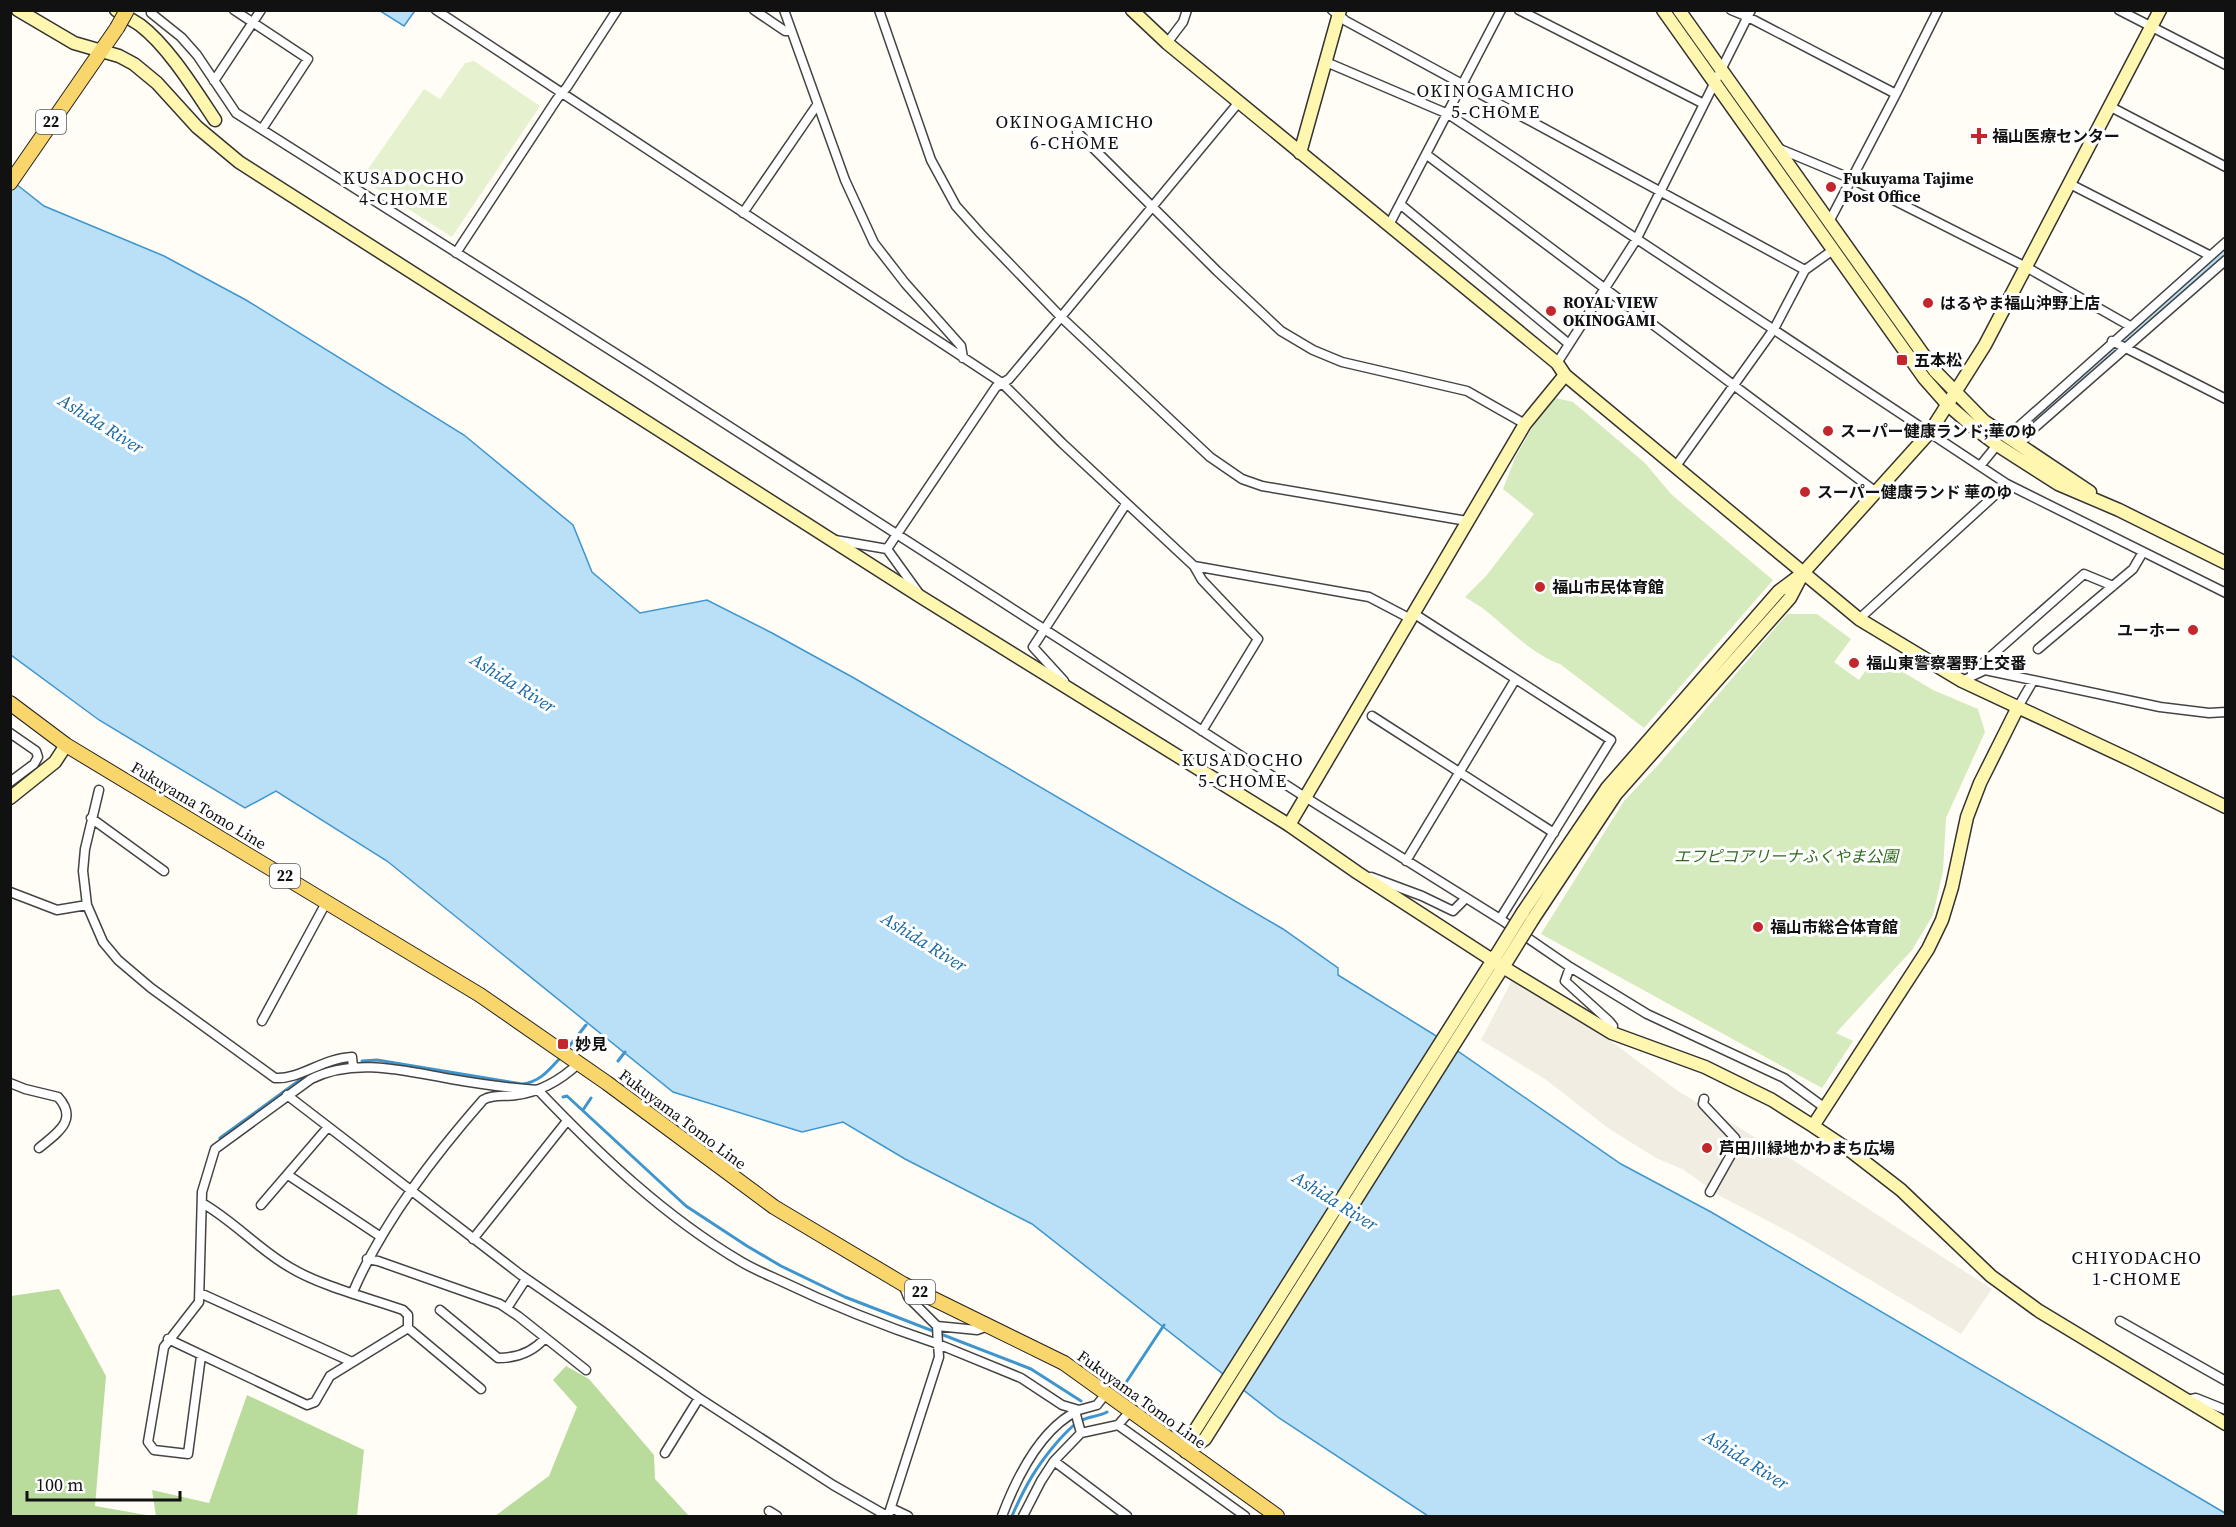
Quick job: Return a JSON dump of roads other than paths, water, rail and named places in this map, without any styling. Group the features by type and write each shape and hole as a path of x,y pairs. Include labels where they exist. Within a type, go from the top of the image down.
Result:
{"main road":[{"name":"22","path":"10,183 117,28 127,10"},
{"name":"Fukuyama Tomo Line","path":"10,703 66,745 480,995 569,1056 774,1207 903,1284 1064,1363 1277,1516"}],"street":[{"path":"18,10 74,43 119,56 134,64 157,83 197,127 239,162 835,540 921,597 1289,825 1497,965 1612,1033 1705,1067 1772,1100 1813,1126 1852,1152 1901,1190 1991,1276 2039,1311 2226,1424"},
{"path":"116,10 139,25 161,47 215,120"},
{"path":"152,10 151,13 181,37 197,55 236,113 1043,630 1500,919 1570,967 1647,1014 1784,1078 1825,1108"},
{"path":"234,10 308,59 262,129"},
{"path":"214,81 261,10"},
{"path":"436,10 1002,383 1062,443 1194,566 1202,580 1258,639 1202,731"},
{"path":"456,253 617,10"},
{"path":"754,10 785,31 791,31"},
{"path":"784,10 844,180 874,243 905,283 961,346 963,358"},
{"path":"879,10 931,160 956,206 1061,317 1210,457 1242,479 1262,486 1467,521"},
{"path":"1132,10 1167,43 1557,363 1565,375 1859,619 1962,681 2133,760 2226,807"},
{"path":"1167,43 1183,22 1187,10"},
{"path":"1389,225 1501,10"},
{"path":"1519,10 1704,104"},
{"path":"1663,10 1924,378 1947,404 1997,445 2058,484 2119,510 2226,563"},
{"path":"1678,10 1935,371 1984,421 2119,510"},
{"path":"1731,10 1749,14 1896,94"},
{"path":"1829,222 1936,13 1926,10"},
{"path":"2119,10 2226,65"},
{"path":"1186,1452 1200,1435 1528,916 1616,795 1790,598 1803,573 1930,432 1985,345 2160,10"},
{"path":"1300,153 1326,62 1337,12 1805,270"},
{"path":"1557,363 1636,240 1749,14"},
{"path":"1326,62 1448,114 2007,484 2226,593"},
{"path":"887,549 996,387 1009,379 1239,102"},
{"path":"743,213 812,109 817,105"},
{"path":"2109,106 2226,167"},
{"path":"1077,132 1281,331 1313,350 1342,362 1467,391 1526,424"},
{"path":"1776,148 1852,179 2026,267 2130,326"},
{"path":"1427,155 1876,492"},
{"path":"2070,184 2210,255"},
{"path":"1400,204 1569,344"},
{"path":"2019,445 2119,344 2130,326 2226,242"},
{"path":"1676,466 1774,329 1805,270 1833,250"},
{"path":"2007,437 2119,344 2226,260"},
{"path":"2119,344 2226,399"},
{"path":"1289,825 1526,424 1565,375"},
{"path":"1980,466 1997,445"},
{"path":"1859,619 2007,484"},
{"path":"1075,692 1033,647 1126,504"},
{"path":"835,540 887,549 921,597"},
{"path":"2038,650 2133,569 2143,552"},
{"path":"1194,566 1369,597 1411,616 1611,740 1500,919"},
{"path":"1962,681 2084,573 2113,586"},
{"path":"1962,681 1985,670 2160,707 2209,713 2226,712"},
{"path":"1406,861 1515,680"},
{"path":"1813,1126 1928,949 1942,920 1952,887 1967,817 1980,783 2033,681"},
{"path":"1372,716 1554,833"},
{"path":"10,733 36,750 38,757 34,764 10,782"},
{"path":"10,798 55,762 66,745"},
{"path":"99,790 91,818 83,871 87,905 103,942 118,960 151,988 275,1078 286,1078 338,1058 352,1057 353,1067"},
{"path":"91,818 164,871"},
{"path":"1358,873 1413,893 1453,911 1466,898"},
{"path":"10,892 57,910 87,905"},
{"path":"262,1021 327,901"},
{"path":"1570,967 1565,981 1609,1021 1613,1026 1612,1033"},
{"path":"353,1292 367,1259 439,1150 483,1100 489,1096 516,1095 538,1090 565,1076 569,1056"},
{"path":"201,1356 188,1454 154,1450 148,1443 164,1347 199,1302 202,1192 215,1149 287,1095 327,1071 353,1067 389,1068 504,1088 538,1090 567,1121 656,1202 741,1262 824,1302 872,1322 938,1343 1021,1378 1062,1405 1077,1412"},
{"path":"10,1083 58,1097 67,1111 67,1121 62,1128 39,1148"},
{"path":"287,1095 526,1279 699,1398 814,1473 889,1514 908,1516"},
{"path":"1704,1100 1703,1104 1735,1138 1737,1144 1710,1192"},
{"path":"473,1239 567,1121"},
{"path":"261,1205 327,1127"},
{"path":"288,1175 381,1237"},
{"path":"202,1203 292,1269 318,1281 403,1310 408,1315 408,1328"},
{"path":"367,1259 500,1304 585,1370"},
{"path":"507,1308 526,1279"},
{"path":"889,1514 939,1357 937,1329 908,1297 903,1284"},
{"path":"200,1293 352,1362"},
{"path":"440,1310 498,1358 513,1358 537,1347 545,1338"},
{"path":"2120,1321 2226,1381"},
{"path":"937,1329 977,1330 989,1326"},
{"path":"168,1339 307,1405 315,1402 330,1376 408,1328"},
{"path":"408,1328 481,1389"},
{"path":"1002,1516 1016,1481 1027,1462 1063,1420 1097,1405 1107,1392"},
{"path":"665,1453 699,1398"},
{"path":"2183,1400 2196,1398 2226,1410"},
{"path":"1023,1516 1054,1461 1081,1431 1118,1425 1131,1410"},
{"path":"1077,1412 1081,1431"},
{"path":"1118,1425 1245,1516"},
{"path":"1054,1461 1114,1513 1126,1516"}],"water":[{"path":"412,10 414,12 404,26 380,11"},
{"name":"Ashida River","path":"11,180 44,206 164,256 246,300 464,435 573,525 592,572 640,613 707,600 854,678 1283,929 1338,968 1338,975 1433,1034 1621,1164 1711,1212 2225,1513 2225,1516 1428,1516 1279,1418 1032,1224 905,1159 843,1122 802,1132 673,1092 387,861 276,791 245,808 99,720 11,655"}],"waterway":[{"path":"2023,430 2226,251"},
{"path":"567,1049 586,1025"},
{"path":"618,1061 625,1052"},
{"path":"362,1061 377,1060 522,1084 539,1078 561,1057"},
{"path":"331,1065 343,1063"},
{"path":"220,1138 308,1074"},
{"path":"563,1097 567,1096 686,1206 781,1266 845,1297 1031,1369 1081,1401"},
{"path":"583,1110 591,1098"},
{"path":"1125,1384 1164,1325"},
{"path":"1012,1516 1032,1476 1069,1429 1083,1419 1107,1412"}],"place":[{"name":"福山医療センター","path":"1979,136"},
{"name":"Fukuyama Tajime Post Office","path":"1831,187"},
{"name":"はるやま福山沖野上店","path":"1928,303"},
{"name":"ROYAL VIEW OKINOGAMI","path":"1551,311"},
{"name":"五本松","path":"1902,360"},
{"name":"スーパー健康ランド;華のゆ","path":"1828,431"},
{"name":"スーパー健康ランド 華のゆ","path":"1805,492"},
{"name":"福山市民体育館","path":"1540,587"},
{"name":"ユーホー","path":"2193,630"},
{"name":"福山東警察署野上交番","path":"1854,663"},
{"name":"福山市総合体育館","path":"1758,927"},
{"name":"妙見","path":"563,1044"},
{"name":"芦田川緑地かわまち広場","path":"1707,1148"}],"district":[{"name":"OKINOGAMICHO 5-CHOME","path":"1496,101"},
{"name":"OKINOGAMICHO 6-CHOME","path":"1075,132"},
{"name":"KUSADOCHO 4-CHOME","path":"404,188"},
{"name":"KUSADOCHO 5-CHOME","path":"1243,770"},
{"name":"CHIYODACHO 1-CHOME","path":"2137,1268"}],"park label":[{"name":"エフピコアリーナふくやま公園","path":"1786,856"}]}
